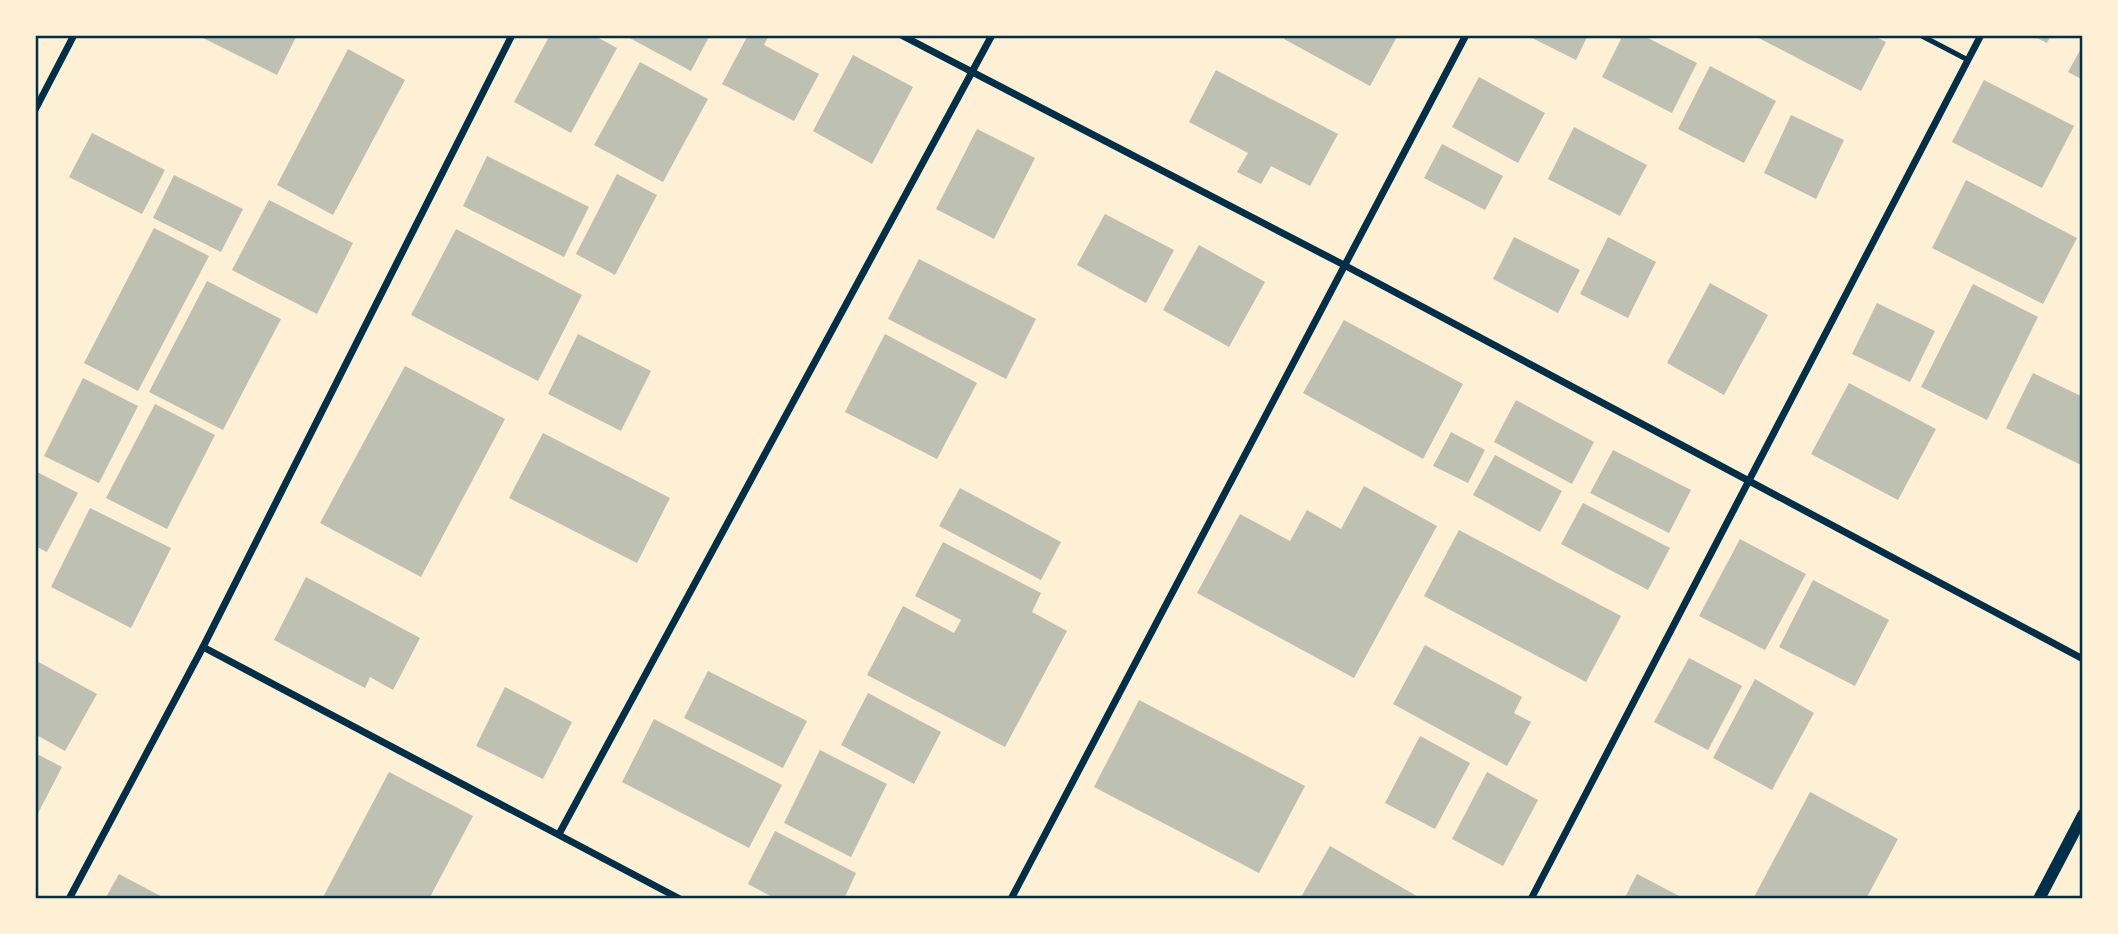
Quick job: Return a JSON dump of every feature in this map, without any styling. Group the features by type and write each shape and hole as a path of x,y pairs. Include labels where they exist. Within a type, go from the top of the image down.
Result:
{"street":[{"path":"35,110 75,35"},
{"path":"69,899 203,647 512,35"},
{"path":"901,35 1344,265 2083,659"},
{"path":"559,834 992,35"},
{"path":"1011,899 1466,35"},
{"path":"1531,899 1981,35"},
{"path":"203,647 680,899"},
{"path":"2039,899 2083,815"}],"lane":[{"path":"1920,35 1968,60"}],"building":[{"path":"197,35 297,35 277,75"},
{"path":"550,35 593,35 617,48 571,133 514,102"},
{"path":"624,35 710,35 691,71"},
{"path":"748,35 769,35 764,45 819,74 794,121 722,84"},
{"path":"1286,35 1398,35 1370,86 1284,39"},
{"path":"1526,35 1588,35 1576,60"},
{"path":"1623,35 1642,35 1697,63 1672,113 1602,77"},
{"path":"1753,35 1872,35 1886,42 1861,91"},
{"path":"2031,35 2051,35 2047,43"},
{"path":"2083,45 2083,80 2068,72"},
{"path":"348,49 405,80 333,215 277,185"},
{"path":"853,55 913,87 872,164 813,131"},
{"path":"640,62 708,99 663,182 594,145"},
{"path":"1710,66 1776,101 1744,163 1678,129"},
{"path":"1216,70 1338,134 1310,186 1271,166 1261,184 1237,172 1248,153 1189,122"},
{"path":"1479,77 1545,113 1518,163 1452,127"},
{"path":"1984,80 2074,126 2042,188 1952,142"},
{"path":"1791,115 1844,140 1816,199 1764,173"},
{"path":"1574,127 1647,165 1620,216 1548,179"},
{"path":"977,129 1035,158 994,239 936,209"},
{"path":"92,133 165,170 142,214 69,177"},
{"path":"1442,144 1503,176 1485,210 1424,178"},
{"path":"487,156 589,207 564,257 463,206"},
{"path":"617,174 657,195 615,275 576,254"},
{"path":"174,175 243,209 221,252 153,218"},
{"path":"1966,180 2077,238 2043,304 1932,248"},
{"path":"269,200 353,243 317,314 232,270"},
{"path":"1105,214 1174,250 1146,303 1077,265"},
{"path":"154,228 209,256 138,391 84,363"},
{"path":"456,229 582,295 538,381 411,315"},
{"path":"1514,237 1580,270 1558,313 1493,279"},
{"path":"1608,237 1656,262 1628,318 1580,294"},
{"path":"1199,245 1265,282 1229,347 1163,310"},
{"path":"919,259 1036,319 1006,379 888,319"},
{"path":"207,281 281,319 223,430 149,392"},
{"path":"1710,283 1768,315 1724,395 1667,363"},
{"path":"1973,284 2038,317 1987,420 1921,387"},
{"path":"1877,303 1935,331 1910,382 1852,354"},
{"path":"1344,320 1463,384 1423,459 1303,393"},
{"path":"578,334 651,371 621,431 548,394"},
{"path":"885,334 977,383 937,459 845,412"},
{"path":"405,366 505,419 421,577 320,523"},
{"path":"2033,373 2083,397 2083,466 2006,428"},
{"path":"83,378 138,406 99,483 44,456"},
{"path":"1849,383 1936,429 1898,500 1811,454"},
{"path":"1516,400 1594,442 1572,484 1494,442"},
{"path":"155,404 215,435 167,529 106,498"},
{"path":"1451,432 1485,450 1468,483 1433,466"},
{"path":"543,433 670,498 637,563 509,498"},
{"path":"1613,450 1691,490 1669,533 1590,493"},
{"path":"1495,455 1562,491 1540,532 1473,495"},
{"path":"35,471 78,493 47,552 35,546"},
{"path":"1364,486 1437,526 1354,678 1197,593 1240,514 1290,541 1307,510 1341,529"},
{"path":"960,488 1061,542 1041,580 939,526"},
{"path":"1583,503 1670,548 1648,590 1561,544"},
{"path":"90,508 171,548 131,628 51,587"},
{"path":"1459,530 1621,616 1586,682 1424,596"},
{"path":"1740,539 1806,574 1765,650 1699,616"},
{"path":"943,542 1041,593 1032,612 1067,631 1005,747 867,675 903,606 954,633 961,620 915,596"},
{"path":"306,577 420,638 393,690 370,677 365,688 274,640"},
{"path":"1813,580 1889,620 1855,686 1779,647"},
{"path":"1425,645 1522,697 1514,713 1531,722 1507,766 1393,704"},
{"path":"1689,658 1742,686 1708,750 1654,722"},
{"path":"35,660 97,694 65,751 35,734"},
{"path":"708,671 807,721 783,768 684,718"},
{"path":"1755,679 1814,713 1772,790 1713,758"},
{"path":"505,687 572,722 543,779 476,746"},
{"path":"868,693 941,732 914,784 841,745"},
{"path":"1139,700 1305,786 1259,873 1094,787"},
{"path":"654,719 782,785 749,848 622,782"},
{"path":"1420,736 1470,763 1435,829 1385,803"},
{"path":"820,750 887,784 851,857 784,823"},
{"path":"35,753 62,767 35,819"},
{"path":"389,772 473,816 429,899 322,899"},
{"path":"1487,772 1538,800 1503,866 1452,839"},
{"path":"1810,792 1898,839 1866,899 1754,897"},
{"path":"775,831 856,873 844,899 776,899 748,884"},
{"path":"1330,846 1422,899 1300,899"},
{"path":"119,874 166,899 105,899"},
{"path":"1637,874 1685,899 1624,899"}]}
